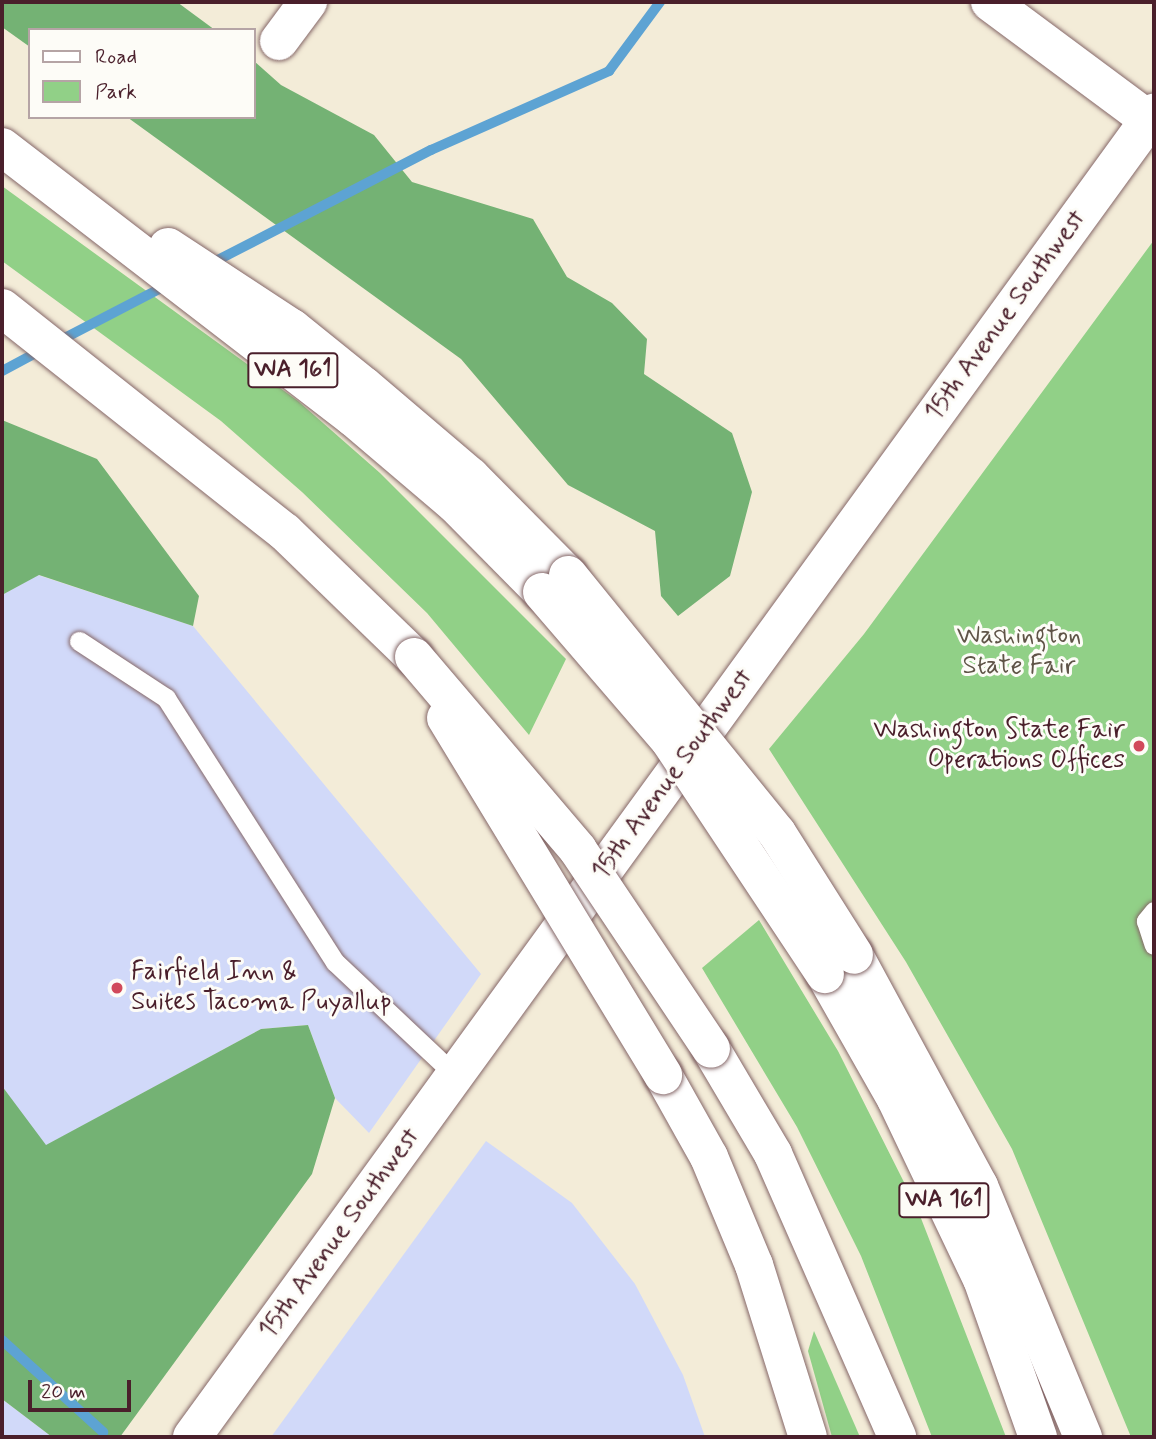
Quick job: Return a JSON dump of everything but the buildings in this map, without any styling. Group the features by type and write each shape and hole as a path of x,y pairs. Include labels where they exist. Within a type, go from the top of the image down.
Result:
{"main road":[{"path":"279,41 308,2"},
{"path":"990,2 1153,119"},
{"name":"15th Avenue Southwest","path":"192,1437 1153,119"},
{"name":"WA 161","path":"15,156 354,418 454,503 555,583 670,741 839,964 896,1099 982,1279 1038,1437"},
{"path":"2,308 285,532 414,657 578,850 711,1049 779,1167 897,1437"},
{"path":"414,657 484,788 663,1075 709,1157 754,1265 808,1437"},
{"path":"839,964 979,1186 1083,1437"}],"lane":[{"path":"79,641 166,698 335,962 455,1076"},
{"path":"1150,916 1154,945"}],"shaded area":[{"path":"38,575 193,626 481,974 369,1133 335,1098 308,1025 261,1029 45,1146 2,1086 2,595"},
{"path":"486,1141 572,1203 635,1284 683,1375 705,1437 271,1437"},
{"path":"2,1399 52,1437 2,1437"}],"green space":[{"path":"2,2 177,2 212,28 28,28 28,46 2,27"},
{"path":"256,63 281,85 374,135 412,182 533,219 567,277 612,303 647,339 644,374 732,433 752,492 730,576 678,616 661,596 655,531 568,485 461,359 130,119 256,119"},
{"path":"2,186 298,401 380,473 566,659 529,735 427,613 302,492 221,421 2,261"},
{"name":"Washington State Fair","path":"1154,240 1154,1437 1131,1437 1012,1149 906,962 769,749 864,634"},
{"path":"2,420 97,459 199,596 193,626 39,575 2,595"},
{"path":"759,920 838,1051 917,1208 1006,1437 932,1437 861,1256 797,1127 702,968"},
{"path":"308,1025 335,1098 312,1174 120,1437 52,1437 2,1399 2,1086 46,1145 261,1029"},
{"path":"814,1331 860,1437 832,1437 808,1351"}],"waterway":[{"path":"210,264 431,150 609,71 660,2"},
{"path":"57,342 167,285"},
{"path":"2,371 43,349"},
{"path":"2,1340 103,1432"}],"place":[{"name":"Washington State Fair Operations Offices","path":"1139,746"},
{"name":"Fairfield Inn & Suites Tacoma Puyallup","path":"117,988"}]}
